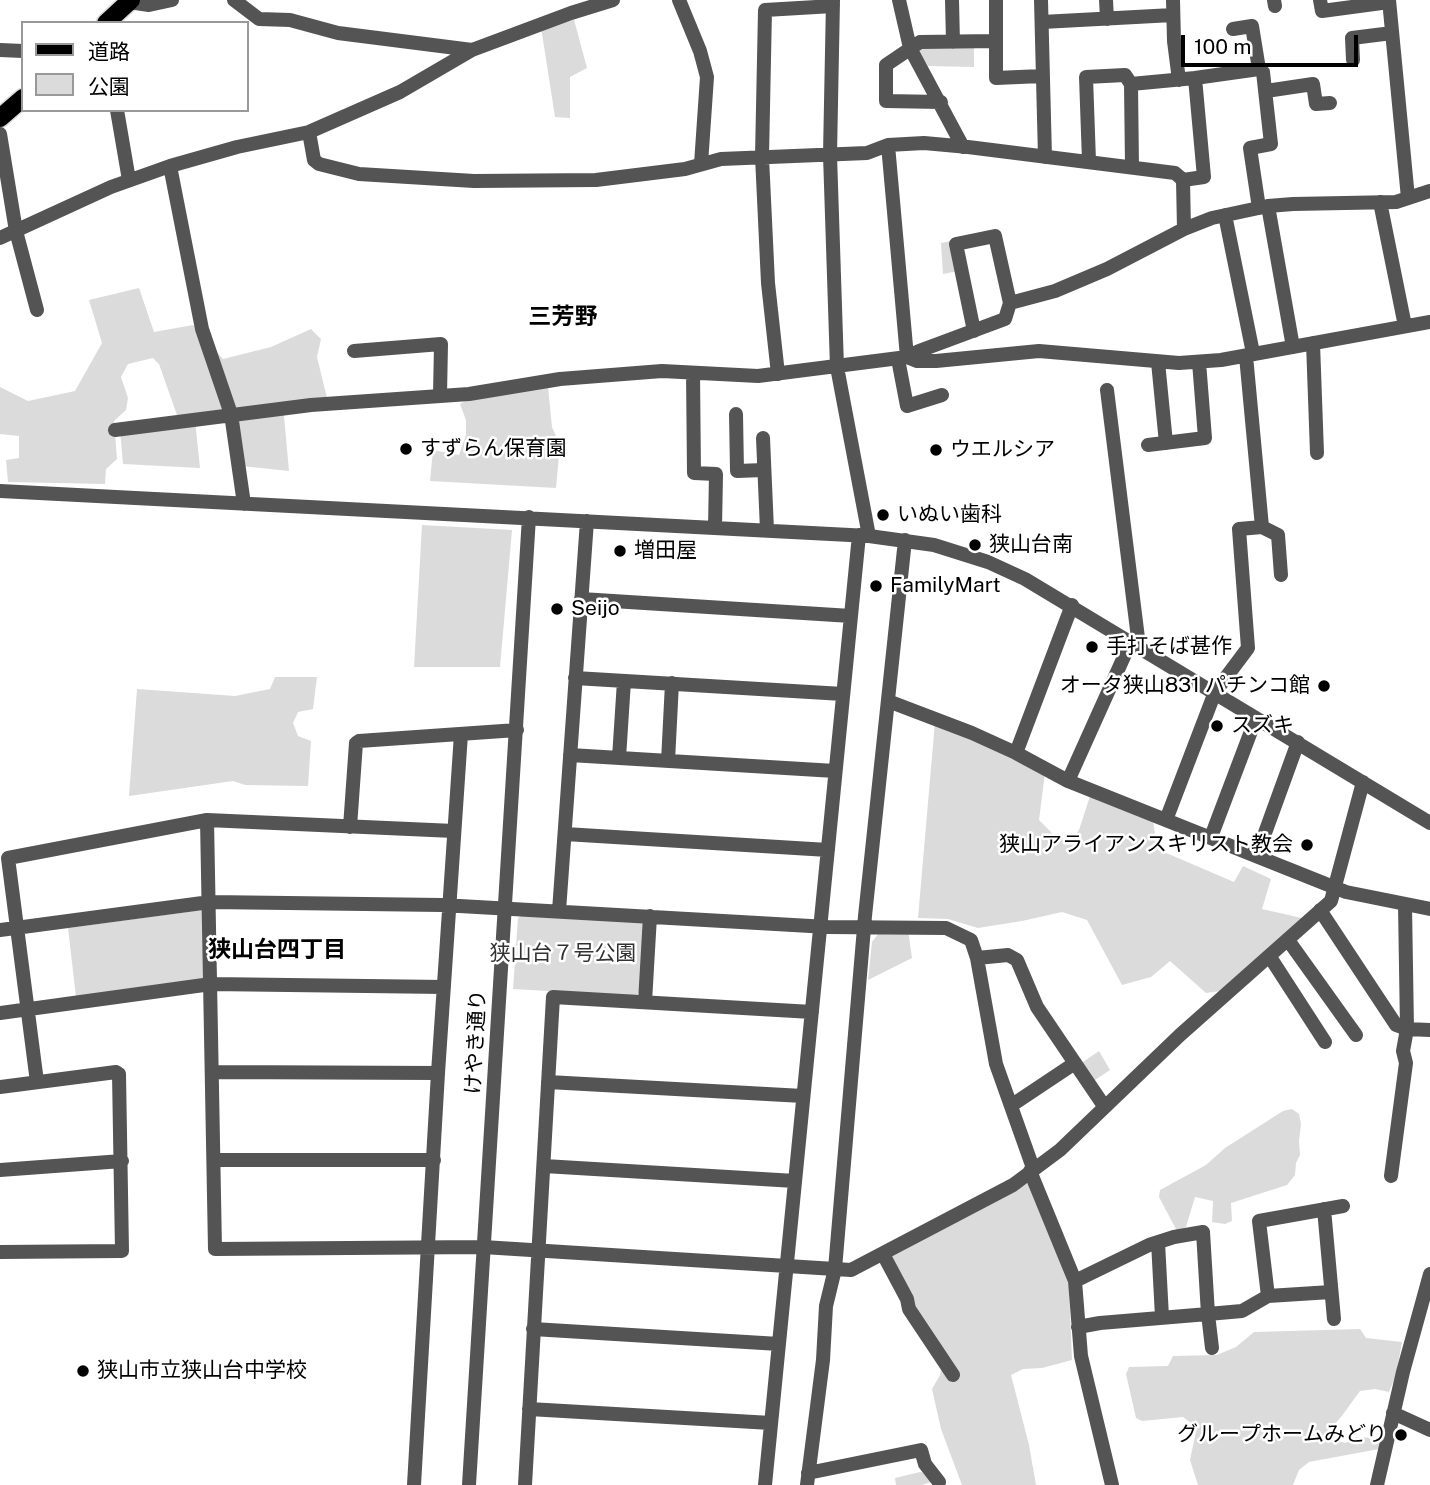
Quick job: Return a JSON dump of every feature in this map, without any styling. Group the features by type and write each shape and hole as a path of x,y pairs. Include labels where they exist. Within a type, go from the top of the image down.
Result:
{"main road":[{"path":"108,21 130,1"},
{"path":"0,118 21,99"}],"street":[{"path":"130,1 149,5 172,0"},
{"path":"234,0 259,19 290,20 338,33 472,50"},
{"path":"679,0 700,51 707,77 701,164"},
{"path":"899,0 910,48 963,147"},
{"path":"952,0 953,42"},
{"path":"996,0 996,78 1042,76"},
{"path":"1041,0 1045,157"},
{"path":"1106,0 1107,19"},
{"path":"1320,0 1322,12 1389,1 1408,198"},
{"path":"0,238 129,180 237,147 309,132 400,92 472,50 571,6 606,1"},
{"path":"765,1485 851,616 864,536 837,367 830,155 833,3 765,10 762,157 768,283 778,374"},
{"path":"1042,22 1107,19 1173,7 1179,80"},
{"path":"1233,29 1252,26 1259,69"},
{"path":"1353,60 1352,38 1392,33"},
{"path":"941,102 886,101 886,65 920,43 995,41"},
{"path":"0,50 21,51"},
{"path":"1131,84 1259,69 1264,72 1271,145 1250,148 1293,347"},
{"path":"1089,161 1086,77 1125,75 1131,84 1132,167"},
{"path":"1183,180 1204,177 1195,78"},
{"path":"1266,91 1313,84 1316,104 1330,103"},
{"path":"117,112 129,180"},
{"path":"309,132 314,160 318,164 359,174 474,181 596,180 685,169 721,159 830,155 867,152 888,145 924,143 963,147 1175,173 1183,180 1184,229"},
{"path":"0,134 16,231 37,310"},
{"path":"888,145 907,406 942,395"},
{"path":"170,166 202,329 232,414 244,504"},
{"path":"1010,303 1055,291 1107,269 1184,229 1226,215 1263,207 1396,202 1430,191"},
{"path":"1380,202 1405,326"},
{"path":"1226,215 1249,355 1262,527"},
{"path":"115,430 232,414 469,394 560,379 662,371 758,376 902,358 974,331 1005,319 1010,303 995,236 956,244 974,331"},
{"path":"902,358 936,361 1039,351 1158,362 1199,362 1430,322"},
{"path":"1313,343 1317,453"},
{"path":"354,351 442,344 440,395"},
{"path":"1158,362 1166,443"},
{"path":"1148,445 1205,438 1199,362"},
{"path":"693,373 694,473 716,474 715,528"},
{"path":"1068,781 1135,644 1107,390"},
{"path":"736,414 737,471 764,470"},
{"path":"762,438 767,530"},
{"path":"0,491 864,536 905,540 961,552 1025,579 1072,606 1430,823"},
{"name":"けやき通り","path":"468,1485 529,517"},
{"path":"559,911 587,521"},
{"path":"1167,820 1215,692 1248,648 1239,529 1262,527 1278,535 1281,575"},
{"path":"905,540 864,928 835,1269 826,1306 808,1479 922,1450 925,1464 937,1484"},
{"path":"581,599 851,616"},
{"path":"1016,753 1072,606"},
{"path":"575,678 843,694"},
{"path":"619,758 624,681"},
{"path":"668,761 673,683"},
{"path":"888,701 972,733 1068,781 1346,892 1430,909"},
{"path":"1211,837 1256,718"},
{"path":"350,827 356,743 359,741 517,730"},
{"path":"414,1485 448,905 461,734"},
{"path":"1257,855 1298,742"},
{"path":"570,755 835,771"},
{"path":"207,820 215,1249 483,1247 835,1269 858,1268 1013,1185 1060,1150 1104,1106 1331,901 1363,782"},
{"path":"37,1082 8,858 207,820 454,831"},
{"path":"565,834 828,850"},
{"path":"0,930 210,902 448,905 820,927 946,928 971,940 977,958 996,1064 1012,1105 1031,1170 1075,1281 1078,1327 1088,1392 1112,1485"},
{"path":"1391,1175 1406,1063 1403,1051 1408,1029 1405,905"},
{"path":"1320,910 1396,1025 1408,1029 1430,1030"},
{"path":"645,1002 650,916"},
{"path":"1288,940 1356,1035"},
{"path":"977,958 1008,955 1017,960 1037,1007 1104,1106"},
{"path":"1270,957 1325,1042"},
{"path":"0,1013 211,984 444,987"},
{"path":"525,1485 553,997 812,1012"},
{"path":"1012,1105 1075,1063"},
{"path":"213,1072 438,1073"},
{"path":"0,1087 118,1073 122,1161 122,1251 0,1252"},
{"path":"548,1082 803,1096"},
{"path":"214,1160 434,1160"},
{"path":"0,1170 122,1161"},
{"path":"544,1166 795,1181"},
{"path":"1268,1296 1259,1221 1343,1206"},
{"path":"1324,1209 1334,1319"},
{"path":"1075,1281 1158,1242 1203,1232 1212,1348"},
{"path":"1158,1242 1162,1317"},
{"path":"883,1254 902,1288 909,1309 953,1376"},
{"path":"1377,1485 1430,1274"},
{"path":"1078,1327 1242,1311 1268,1296 1331,1292"},
{"path":"533,1329 779,1344"},
{"path":"528,1409 771,1423"},
{"path":"1393,1413 1430,1430"}],"green space":[{"path":"573,16 587,68 570,77 570,118 555,117 541,27"},
{"path":"974,46 974,67 928,66 919,52 920,47"},
{"path":"951,241 958,271 943,274 941,243"},
{"path":"139,288 154,332 193,325 223,359 271,347 311,329 321,339 317,357 328,402 283,405 289,471 242,466 235,409 178,418 159,364 153,358 128,364 121,377 128,398 126,410 114,421 117,459 106,469 105,484 8,482 6,460 19,458 19,436 0,434 0,387 28,401 75,391 102,343 89,300"},
{"path":"548,387 552,427 560,445 556,488 430,481 433,450 459,455 466,435 466,420 460,404 469,399"},
{"path":"195,420 200,468 123,464 120,430"},
{"path":"422,525 512,530 500,667 414,667"},
{"path":"275,677 317,677 313,709 298,712 293,723 298,736 311,741 308,786 245,785 233,781 129,796 137,689 235,696 270,689"},
{"path":"935,722 1045,773 1039,820 1054,835 1071,841 1079,830 1090,796 1153,820 1157,849 1234,882 1243,866 1271,879 1262,909 1306,919 1228,990 1206,993 1170,961 1151,977 1122,985 1087,920 1062,912 978,928 948,919 918,918"},
{"path":"202,910 204,981 76,997 68,928"},
{"name":"狭山台７号公園","path":"524,914 641,921 644,926 640,991 636,996 513,989 518,918"},
{"path":"908,930 912,958 868,980 872,942 878,934"},
{"path":"1099,1051 1110,1070 1092,1082 1080,1064"},
{"path":"1292,1109 1299,1114 1301,1124 1300,1155 1295,1175 1287,1185 1231,1203 1232,1221 1225,1224 1212,1222 1213,1201 1195,1197 1186,1227 1177,1231 1159,1197 1160,1190 1206,1165 1225,1148 1283,1111"},
{"path":"1030,1182 1069,1286 1072,1360 1042,1368 1023,1369 1011,1375 1036,1485 962,1485 941,1429 932,1389 940,1375 944,1353 913,1306 891,1257"},
{"path":"1360,1329 1366,1338 1402,1342 1396,1375 1389,1392 1375,1389 1360,1391 1324,1436 1345,1443 1356,1437 1380,1438 1379,1449 1309,1462 1299,1470 1293,1485 1198,1485 1190,1460 1197,1427 1183,1417 1142,1421 1136,1418 1126,1374 1129,1367 1168,1366 1173,1356 1217,1355 1236,1347 1254,1332"},
{"path":"926,1473 931,1482 922,1485 896,1485 895,1478"}],"place":[{"name":"すずらん保育園","path":"406,449"},
{"name":"ウエルシア","path":"936,450"},
{"name":"いぬい歯科","path":"883,515"},
{"name":"狭山台南","path":"975,545"},
{"name":"増田屋","path":"620,551"},
{"name":"FamilyMart","path":"876,586"},
{"name":"Seijo","path":"557,609"},
{"name":"手打そば甚作","path":"1092,647"},
{"name":"オータ狭山831 パチンコ館","path":"1324,686"},
{"name":"スズキ","path":"1217,726"},
{"name":"狭山アライアンスキリスト教会","path":"1307,845"},
{"name":"狭山市立狭山台中学校","path":"83,1371"},
{"name":"グループホームみどり","path":"1401,1435"}],"district":[{"name":"三芳野","path":"563,317"},
{"name":"狭山台四丁目","path":"277,950"}]}
